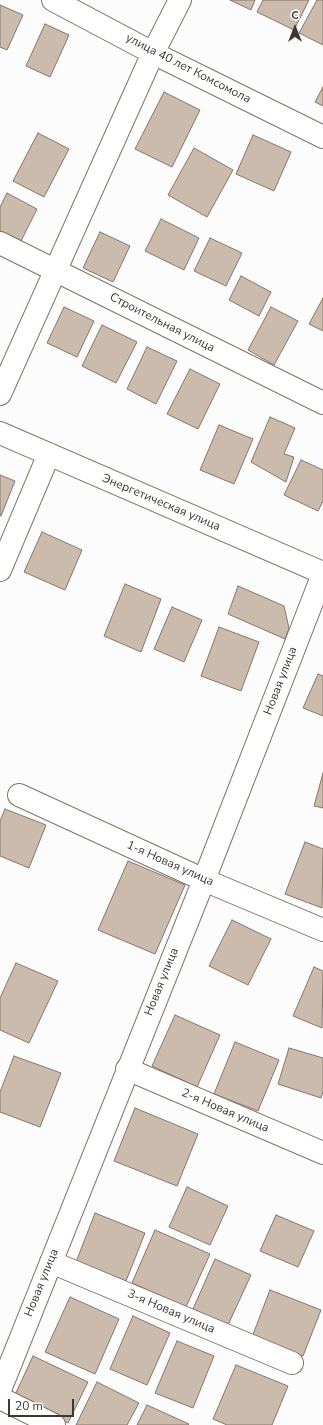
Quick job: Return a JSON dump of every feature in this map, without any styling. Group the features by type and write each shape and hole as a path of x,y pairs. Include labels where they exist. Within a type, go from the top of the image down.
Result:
{"street":[{"name":"улица 40 лет Комсомола","path":"53,0 153,53 323,137"},
{"path":"0,394 57,270 153,53 180,0"},
{"name":"Строительная улица","path":"0,243 323,403"},
{"name":"Энергетическая улица","path":"0,433 323,573"},
{"path":"0,570 49,454"},
{"name":"Новая улица","path":"0,1390 204,880 323,573"},
{"name":"1-я Новая улица","path":"19,795 204,880 323,930"},
{"name":"2-я Новая улица","path":"127,1070 323,1153"},
{"name":"3-я Новая улица","path":"51,1262 292,1363"},
{"path":"0,1398 54,1425"}],"building":[{"path":"230,0 255,0 251,10"},
{"path":"263,0 309,0 294,30 257,12"},
{"path":"317,0 323,0 323,45 299,33"},
{"path":"0,5 23,15 7,50 0,47"},
{"path":"45,24 69,35 50,77 26,66"},
{"path":"323,87 323,106 315,102"},
{"path":"164,92 200,110 172,167 135,149"},
{"path":"38,133 69,149 44,197 13,181"},
{"path":"253,135 291,152 274,191 236,174"},
{"path":"194,148 233,170 207,217 168,195"},
{"path":"7,193 37,209 21,241 0,231 0,207"},
{"path":"161,219 199,238 184,270 145,251"},
{"path":"100,232 130,246 113,282 83,268"},
{"path":"210,238 242,253 226,286 194,271"},
{"path":"241,276 271,292 259,316 229,300"},
{"path":"323,298 323,331 309,324"},
{"path":"64,307 94,321 77,357 47,343"},
{"path":"271,307 298,321 274,365 248,350"},
{"path":"102,325 137,342 116,383 82,366"},
{"path":"147,347 177,361 156,404 127,389"},
{"path":"190,369 220,384 198,429 167,414"},
{"path":"270,417 295,428 284,454 294,457 286,482 251,462"},
{"path":"219,425 253,439 234,484 200,470"},
{"path":"301,460 323,470 323,501 318,511 284,495"},
{"path":"0,475 15,481 1,516 0,516"},
{"path":"42,532 82,550 65,590 24,572"},
{"path":"125,584 161,599 141,652 104,636"},
{"path":"238,586 284,606 289,628 285,639 228,614"},
{"path":"172,607 202,620 184,662 154,649"},
{"path":"219,627 259,642 241,691 201,676"},
{"path":"318,674 323,676 323,716 303,708"},
{"path":"323,773 323,808 314,806"},
{"path":"5,809 46,825 29,868 0,856 0,821"},
{"path":"305,842 323,849 322,908 285,894"},
{"path":"128,861 185,885 155,954 98,930"},
{"path":"232,920 271,939 248,985 209,966"},
{"path":"16,963 58,981 29,1043 0,1030 0,998"},
{"path":"314,967 323,971 322,1028 293,1016"},
{"path":"175,1015 220,1035 197,1087 152,1066"},
{"path":"235,1042 279,1060 258,1111 214,1094"},
{"path":"289,1048 323,1058 323,1092 321,1098 278,1084"},
{"path":"14,1056 61,1073 40,1127 0,1112 0,1092"},
{"path":"135,1108 198,1134 177,1186 114,1161"},
{"path":"187,1187 228,1206 210,1245 169,1227"},
{"path":"95,1213 145,1233 126,1281 76,1262"},
{"path":"276,1215 314,1231 298,1267 260,1251"},
{"path":"155,1230 210,1254 186,1307 132,1283"},
{"path":"215,1259 251,1275 228,1325 193,1309"},
{"path":"270,1290 321,1310 303,1356 252,1337"},
{"path":"70,1297 119,1319 95,1374 45,1352"},
{"path":"133,1316 170,1333 147,1385 110,1369"},
{"path":"177,1341 214,1356 193,1408 155,1393"},
{"path":"33,1356 88,1382 68,1423 14,1397"},
{"path":"236,1365 288,1386 272,1425 227,1425 213,1419"},
{"path":"97,1382 139,1403 127,1425 76,1425"},
{"path":"147,1405 189,1424 137,1425"}]}
